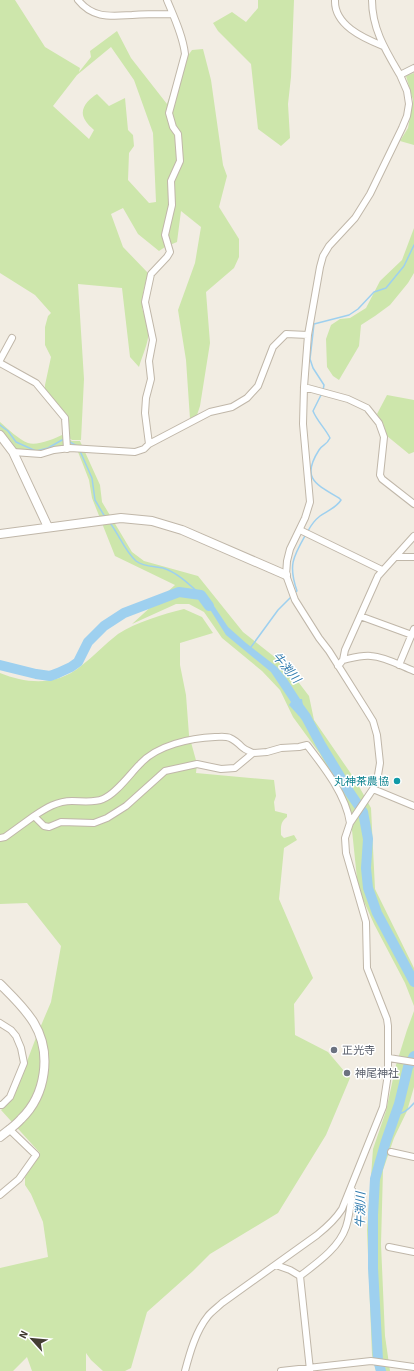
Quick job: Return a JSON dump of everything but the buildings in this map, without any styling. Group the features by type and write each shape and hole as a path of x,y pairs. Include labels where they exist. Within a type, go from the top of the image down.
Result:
{"street":[{"path":"78,0 84,7 102,15 172,14"},
{"path":"149,444 145,413 146,398 151,379 149,361 153,340 145,302 151,274 170,252 165,235 172,205 171,181 180,161 178,134 173,127 169,113 185,54 178,27 167,0"},
{"path":"335,0 334,6 338,16 361,36 383,46"},
{"path":"185,1371 189,1355 202,1325 209,1315 222,1303 330,1225 342,1209 362,1157 378,1123 383,1107 388,1058 387,1020 367,968 366,922 346,853 345,838 350,823 373,789 378,775 380,763 377,735 373,721 295,600 286,575 290,549 300,530 310,502 303,424 304,387 308,335 320,267 323,256 329,246 355,218 370,194 406,116 409,104 407,91 377,32 372,0"},
{"path":"400,76 414,68"},
{"path":"13,452 41,454 54,450 67,449 135,452 144,449 149,444 210,412 232,407 247,398 258,386 273,347 286,334 308,335"},
{"path":"0,360 12,338"},
{"path":"0,363 36,382 66,418 67,449"},
{"path":"304,387 348,399 367,408 379,423 384,437 380,475 414,504"},
{"path":"0,435 13,452 48,527"},
{"path":"0,534 121,518 152,521 182,530 286,575"},
{"path":"300,530 382,570"},
{"path":"338,666 343,660 345,650 378,576 414,536"},
{"path":"395,557 414,557"},
{"path":"360,616 413,632 399,665"},
{"path":"343,660 359,656 371,656 414,671"},
{"path":"0,838 5,837 48,807 70,801 102,800 113,793 143,760 157,751 185,740 197,738 231,738 244,749 253,753 307,745 328,774 342,797 347,808 350,823"},
{"path":"34,816 44,826 49,827 61,822 94,823 107,818 126,806 165,771 197,764 221,769 235,768 253,753"},
{"path":"373,789 414,806"},
{"path":"0,984 27,1012 35,1024 39,1032 45,1061 42,1085 35,1100 21,1119 3,1133 36,1155 19,1179 0,1195"},
{"path":"0,1023 11,1030 16,1036 21,1048 24,1063 10,1097 2,1105 0,1105"},
{"path":"388,1058 411,1061"},
{"path":"391,1152 414,1157"},
{"path":"300,1276 332,1249 344,1233 349,1215 353,1181"},
{"path":"390,1247 414,1252"},
{"path":"276,1265 290,1270 300,1276"},
{"path":"300,1276 310,1369"},
{"path":"281,1371 373,1361 414,1366"}],"green space":[{"path":"0,0 15,0 45,47 80,68 79,72 91,57 90,51 117,31 131,58 167,104 179,68 192,50 203,49 211,80 223,165 227,176 219,207 239,239 239,257 234,268 206,292 210,343 200,406 197,415 190,419 186,360 178,310 195,263 201,227 181,211 177,242 159,251 138,234 123,208 111,214 123,247 148,273 143,293 142,306 149,330 146,346 139,367 130,357 122,288 78,284 84,379 81,440 72,440 65,435 64,418 45,398 45,385 51,357 45,345 45,327 48,316 51,313 35,295 0,273","holes":["111,47 134,80 153,133 156,202 149,203 128,180 129,153 134,146 133,135 128,130 125,98 109,106 97,94 85,105 83,116 94,130 89,139 53,106 77,75"]},
{"path":"258,0 294,0 291,77 288,104 290,138 281,146 258,129 251,64 218,31 213,23 232,12 246,22 258,8"},
{"path":"414,73 414,145 400,141 408,128 413,100 406,76"},
{"path":"414,228 414,273 390,305 361,325 359,346 339,380 333,376 327,367 326,339 331,325 340,319 350,318 366,308 380,281 402,260"},
{"path":"387,395 414,400 414,452 409,454 387,436 383,423 377,414"},
{"path":"0,422 17,437 32,444 41,443 62,435 72,441 80,441 100,485 102,502 132,552 144,561 198,576 243,632 286,666 309,696 314,720 356,781 371,808 375,889 414,968 414,1006 405,983 374,924 358,888 350,811 320,754 293,717 280,690 262,671 222,638 204,612 189,604 176,604 132,624 175,585 115,556 92,498 89,480 78,452 72,447 40,453 16,450 0,432"},
{"path":"184,609 202,617 213,633 180,643 180,665 186,695 189,735 197,764 196,773 274,780 276,796 274,802 275,811 287,814 287,817 281,825 281,835 284,838 294,835 297,840 284,848 279,899 313,978 294,1004 295,1035 328,1052 350,1078 326,1135 278,1213 210,1254 147,1312 131,1368 125,1371 103,1371 86,1353 86,1371 32,1371 27,1357 13,1371 0,1371 0,1268 48,1257 43,1222 31,1194 25,1185 25,1177 40,1153 1,1110 13,1098 51,1002 61,946 27,903 0,904 0,673 10,677 31,681 52,680 62,677 81,666 113,638 125,630 150,619"},
{"path":"414,1011 414,1087 407,1111 394,1138 383,1170 381,1244 385,1336 390,1371 376,1371 372,1355 367,1230 373,1149 386,1111 396,1065"}],"water":[{"path":"201,595 212,603 228,627 277,667 300,699 302,699 306,717 301,714 299,716 289,705 291,702 271,672 226,635"}],"waterway":[{"path":"323,390 324,385 313,368 310,359 314,324 349,315 358,309 374,292 386,288 404,266 414,245"},
{"path":"308,531 318,518 341,500 317,484 311,474 311,467 319,450 330,438 313,411 322,393"},
{"path":"0,425 8,431 16,442 36,451 48,448 64,440"},
{"path":"68,441 77,446"},
{"path":"80,451 92,478 95,500 105,517"},
{"path":"110,523 128,552 136,561 146,565 163,568 174,573 201,595"},
{"path":"294,593 297,591 292,568 293,561 306,534"},
{"name":"牛渕川","path":"0,665 50,676 71,667 78,662 88,642 104,626 124,613 179,592 201,595 209,606"},
{"path":"251,647 278,610 292,596"},
{"name":"牛渕川","path":"298,706 363,812 368,839 366,868 368,888 377,913 414,982"},
{"name":"牛渕川","path":"381,1371 378,1360 373,1268 375,1179 399,1104 408,1067 414,1056"},
{"path":"395,1114 403,1113 414,1103"}],"place":[{"name":"丸神茶農協","path":"397,781"},
{"name":"正光寺","path":"334,1050"},
{"name":"神尾神社","path":"347,1073"}]}
